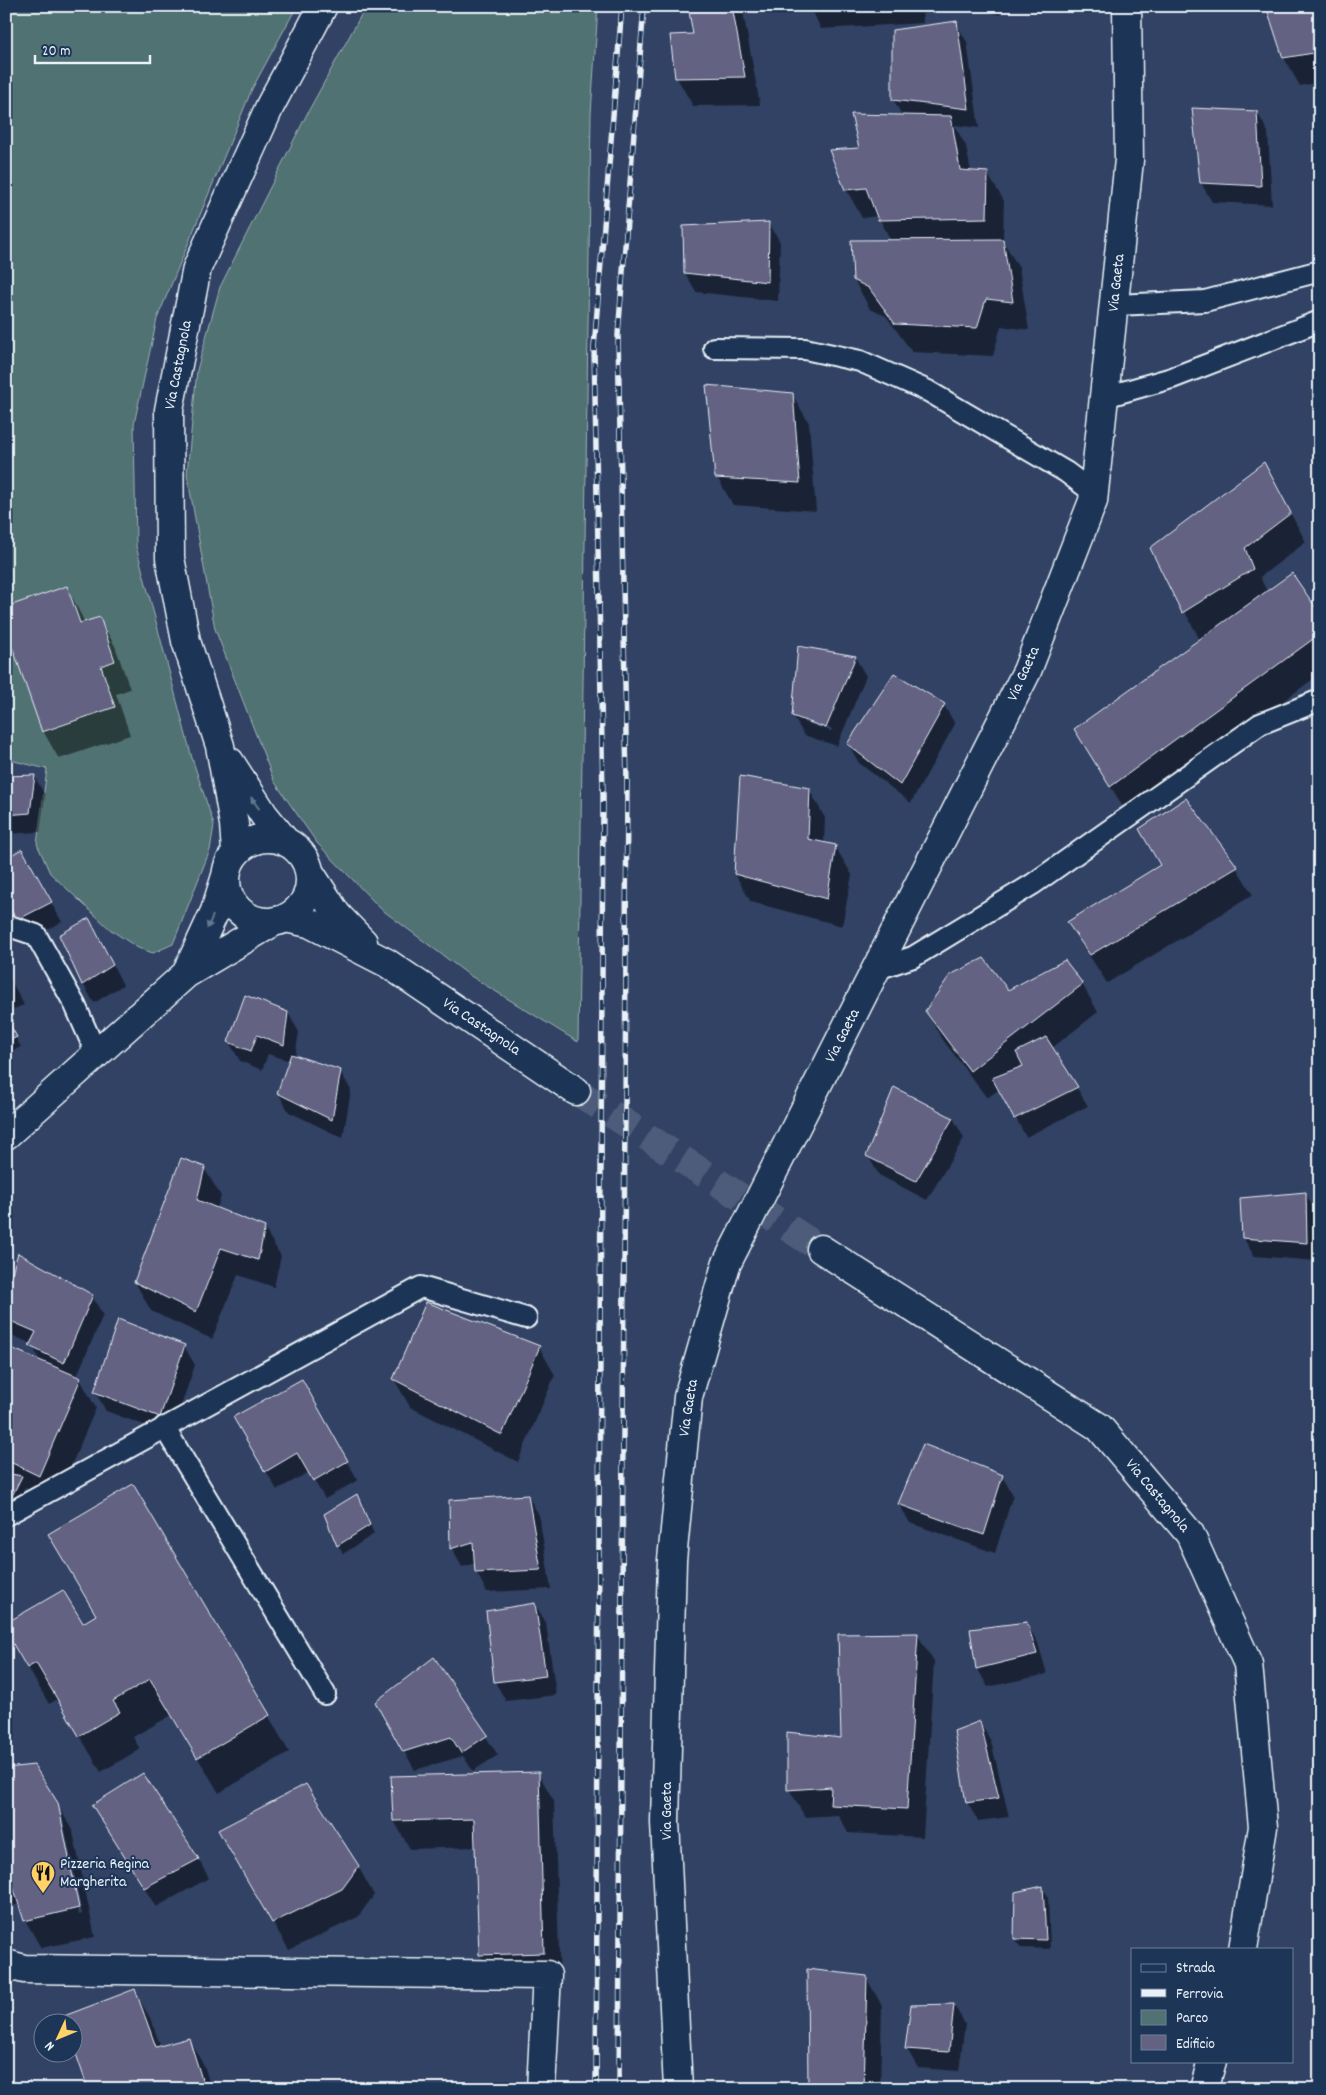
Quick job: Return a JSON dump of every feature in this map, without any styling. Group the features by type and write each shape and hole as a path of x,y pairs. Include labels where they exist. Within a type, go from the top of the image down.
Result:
{"street":[{"name":"Via Castagnola","path":"220,746 186,641 170,558 169,410 197,268 270,106 324,6"},
{"name":"Via Gaeta","path":"678,2089 665,1822 672,1560 688,1397 726,1265 1028,671 1093,501 1129,160 1127,6"},
{"path":"220,746 245,789 285,841"},
{"path":"220,746 234,824 227,890 233,902 242,912 254,920 280,919 309,923 387,963"},
{"path":"186,974 215,911 231,864 246,843 259,838 273,837 297,848 305,859 310,873 337,914 360,940 387,963"},
{"path":"6,1135 98,1055 186,974 280,919 296,912 305,901 310,887 310,873"},
{"name":"Via Castagnola","path":"387,963 576,1091"},
{"name":"Via Castagnola","path":"821,1249 1100,1427 1190,1534 1248,1664 1263,1827 1243,1948"},
{"path":"6,1964 24,1969 547,1975 541,2089"},
{"path":"1204,2089 1212,2062"}],"lane":[{"path":"1115,305 1205,301 1320,271"},
{"path":"1105,397 1172,378 1320,320"},
{"path":"714,348 805,348 860,361 928,391 1066,472 1094,493"},
{"path":"877,969 913,957 1033,884 1260,724 1320,700"},
{"path":"6,925 36,935 75,1005 98,1055"},
{"path":"6,1515 421,1287 526,1318"},
{"path":"164,1427 325,1694"}],"green space":[{"path":"6,6 297,6 252,89 157,319 134,424 136,546 192,758 214,825 210,850 173,944 153,953 138,948 111,930 50,873 37,844 47,769 6,759"},
{"path":"366,6 598,6 591,114 578,1042 469,975 381,909 317,843 274,781 215,629 187,474 197,370 220,287 309,110"}],"building":[{"path":"688,6 732,6 745,77 675,78 670,35 693,34"},
{"path":"808,6 874,6 809,10"},
{"path":"1266,6 1320,6 1320,52 1283,58"},
{"path":"957,21 969,109 892,100 892,30"},
{"path":"1192,108 1257,111 1261,186 1200,183"},
{"path":"851,114 951,116 960,170 988,172 987,218 878,220 866,188 845,190 829,150 859,148"},
{"path":"769,222 768,282 684,273 683,226"},
{"path":"1003,239 1013,302 986,299 977,328 895,324 869,288 853,280 851,240"},
{"path":"706,385 793,393 800,483 715,478"},
{"path":"1264,462 1291,513 1245,548 1253,569 1182,613 1150,548"},
{"path":"1292,573 1316,608 1320,605 1320,634 1110,787 1074,729"},
{"path":"67,586 80,623 100,617 115,661 101,666 115,707 42,732 6,629 6,607"},
{"path":"798,646 856,656 826,728 792,716"},
{"path":"894,673 945,704 900,785 847,744"},
{"path":"35,775 30,813 6,815 6,776"},
{"path":"740,776 810,788 808,839 836,845 827,899 734,874"},
{"path":"1186,798 1238,867 1090,955 1067,922 1160,865 1139,829"},
{"path":"22,849 52,902 17,920 6,901 6,858"},
{"path":"89,918 113,965 82,985 59,935"},
{"path":"984,958 1008,990 1065,960 1083,984 970,1071 925,1011 950,975"},
{"path":"245,995 288,1012 284,1045 257,1035 251,1051 228,1042"},
{"path":"6,1018 17,1037 6,1042"},
{"path":"1046,1037 1078,1087 1014,1119 992,1078 1023,1066 1016,1052"},
{"path":"291,1054 341,1070 332,1120 277,1093"},
{"path":"894,1087 953,1118 916,1181 866,1156"},
{"path":"181,1158 205,1167 197,1200 265,1227 258,1260 221,1248 196,1312 134,1282"},
{"path":"1306,1192 1307,1243 1242,1238 1240,1198"},
{"path":"18,1253 93,1295 64,1363 29,1346 36,1332 6,1319 6,1292"},
{"path":"426,1302 540,1346 502,1435 393,1379"},
{"path":"118,1319 185,1345 160,1417 94,1392"},
{"path":"9,1347 81,1378 39,1476 6,1460 6,1355"},
{"path":"302,1379 348,1461 313,1481 297,1453 265,1472 233,1417"},
{"path":"923,1444 1003,1475 984,1535 898,1504"},
{"path":"6,1473 22,1476 8,1504 6,1504"},
{"path":"133,1484 270,1715 197,1758 150,1679 113,1701 120,1712 79,1736 36,1663 27,1668 6,1632 6,1623 63,1590 83,1623 96,1615 48,1534"},
{"path":"357,1494 370,1525 337,1546 324,1514"},
{"path":"528,1495 541,1570 475,1573 473,1542 450,1549 449,1500"},
{"path":"535,1603 546,1676 494,1682 486,1611"},
{"path":"1027,1622 1037,1654 976,1669 970,1629"},
{"path":"918,1633 907,1809 830,1805 831,1787 787,1790 787,1732 841,1738 838,1634"},
{"path":"434,1657 488,1735 461,1753 451,1737 403,1752 375,1702"},
{"path":"980,1721 999,1798 966,1803 954,1731"},
{"path":"34,1765 58,1803 79,1908 24,1921 9,1874 6,1875 6,1768"},
{"path":"539,1772 544,1953 479,1955 474,1819 393,1821 391,1776"},
{"path":"143,1773 199,1859 144,1888 92,1805"},
{"path":"306,1784 359,1866 342,1889 272,1923 218,1830"},
{"path":"1043,1886 1046,1940 1014,1939 1015,1892"},
{"path":"807,1969 867,1976 864,2089 808,2089"},
{"path":"135,1989 156,2047 189,2038 205,2089 88,2089 79,2062 82,2062 82,2012 75,2012"},
{"path":"954,2004 949,2052 905,2049 911,2005"}],"tunnel":[{"path":"576,1091 821,1249"}],"railway":[{"path":"596,2089 603,796 594,348 622,6"},
{"path":"619,2089 627,783 618,335 644,6"}],"place":[{"name":"Pizzeria Regina Margherita","path":"43,1894"}]}
